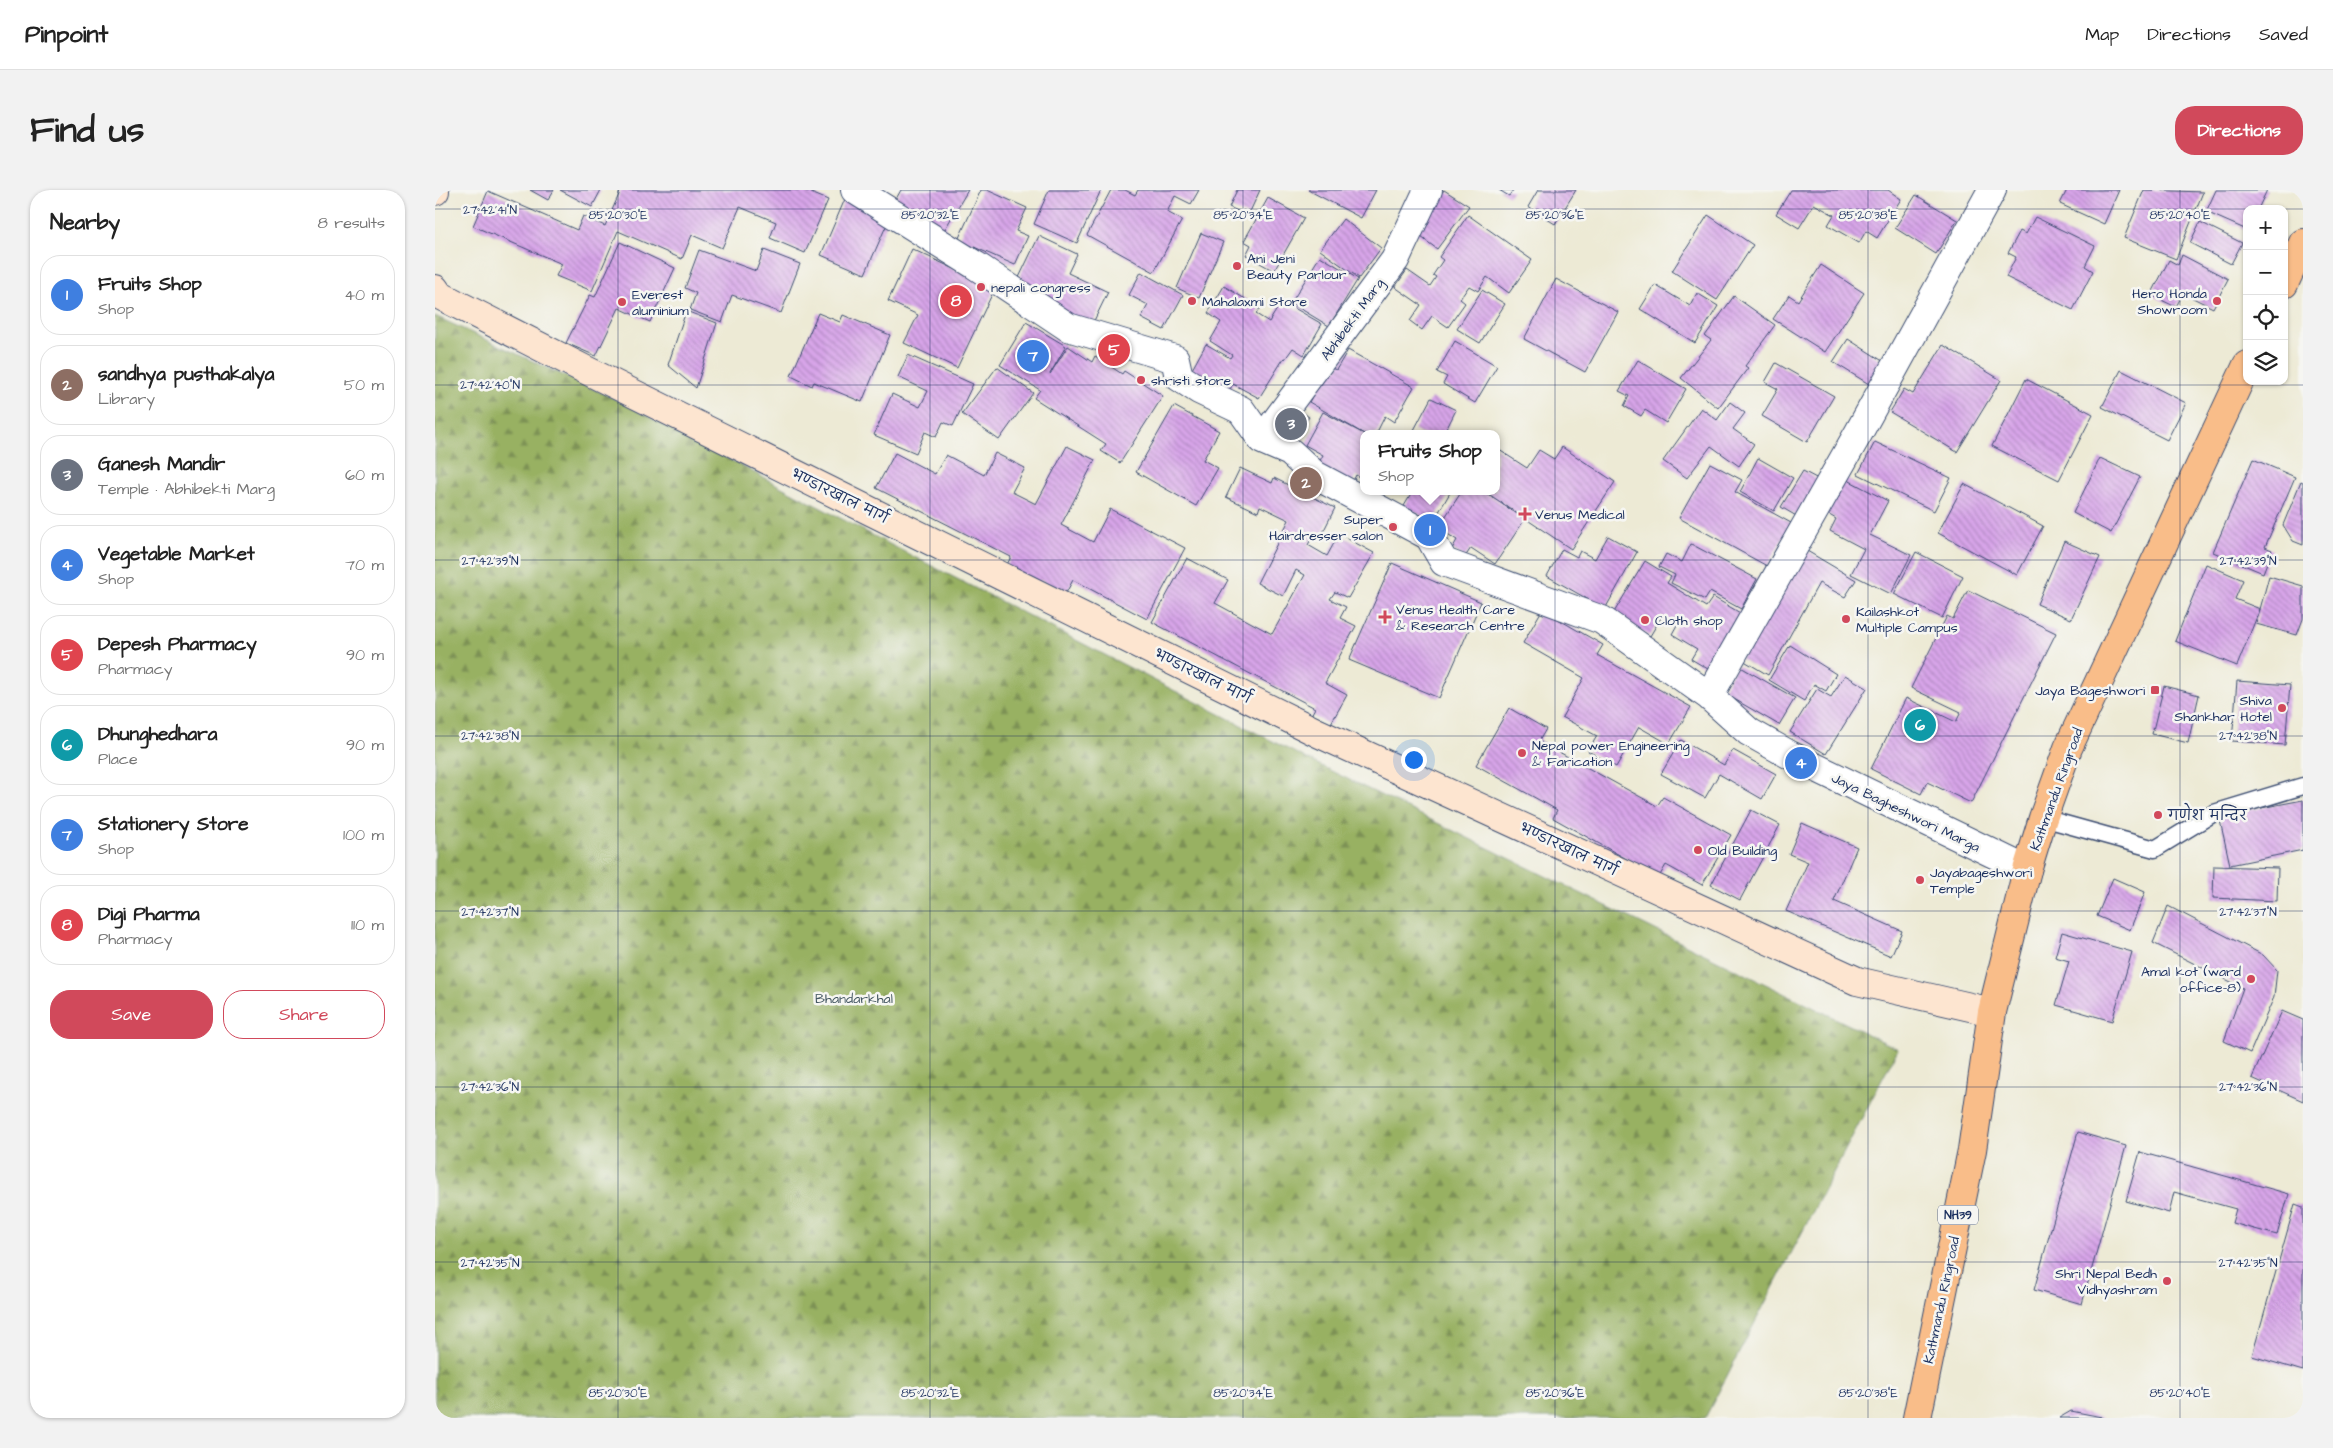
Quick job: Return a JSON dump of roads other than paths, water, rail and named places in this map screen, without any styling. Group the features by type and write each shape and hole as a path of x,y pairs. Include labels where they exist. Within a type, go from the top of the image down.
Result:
{"highway":[{"path":"2288,275 2303,243"},
{"name":"Kathmandu Ringroad","path":"1917,1418 1972,1150 1992,1012 2027,870 2043,818 2068,748 2243,374"}],"main road":[{"name":"भण्डारखाल मार्ग","path":"435,289 439,294 582,368 1318,733 1857,981 1992,1012"}],"street":[{"path":"855,190 975,265 1068,327 1175,359 1179,377 1199,390 1241,410 1262,440"},
{"name":"Abhibekti Marg","path":"1262,440 1395,260 1428,190"},
{"path":"1709,696 1859,432 1992,190"},
{"name":"Jaya Bagheshwori Marga","path":"1262,440 1290,452 1315,475 1429,536 1444,562 1602,620 1709,696 1749,732 1790,755 2027,870"}],"lane":[{"path":"2043,818 2155,849 2214,813 2303,786"}],"place":[{"name":"Ani Jeni Beauty Parlour","path":"1237,266"},
{"name":"nepali congress","path":"981,287"},
{"name":"Digi Pharma","path":"956,301"},
{"name":"Mahalaxmi Store","path":"1192,301"},
{"name":"Hero Honda Showroom","path":"2217,301"},
{"name":"Everest aluminium","path":"622,302"},
{"name":"Depesh Pharmacy","path":"1114,350"},
{"name":"Stationery Store","path":"1033,356"},
{"name":"shristi store","path":"1141,380"},
{"name":"Ganesh Mandir","path":"1291,424"},
{"name":"sandhya pusthakalya","path":"1306,483"},
{"name":"Venus Medical","path":"1525,514"},
{"name":"Super Hairdresser salon","path":"1393,527"},
{"name":"Fruits Shop","path":"1430,530"},
{"name":"Venus Health Care & Research Centre","path":"1385,617"},
{"name":"Kailashkot Multiple Campus","path":"1846,619"},
{"name":"Cloth shop","path":"1645,620"},
{"name":"Jaya Bageshwori","path":"2155,690"},
{"name":"Shiva Shankhar Hotel","path":"2282,708"},
{"name":"Dhunghedhara","path":"1920,725"},
{"name":"Nepal power Engineering & Farication","path":"1522,753"},
{"name":"Vegetable Market","path":"1801,763"},
{"name":"गणेश मन्दिर","path":"2158,815"},
{"name":"Old Building","path":"1698,850"},
{"name":"Jayabageshwori Temple","path":"1920,880"},
{"name":"Amal kot (ward office-8)","path":"2251,979"},
{"name":"Shri Nepal Bedh Vidhyashram","path":"2167,1281"}],"park label":[{"name":"Bhandarkhal","path":"854,998"}]}
